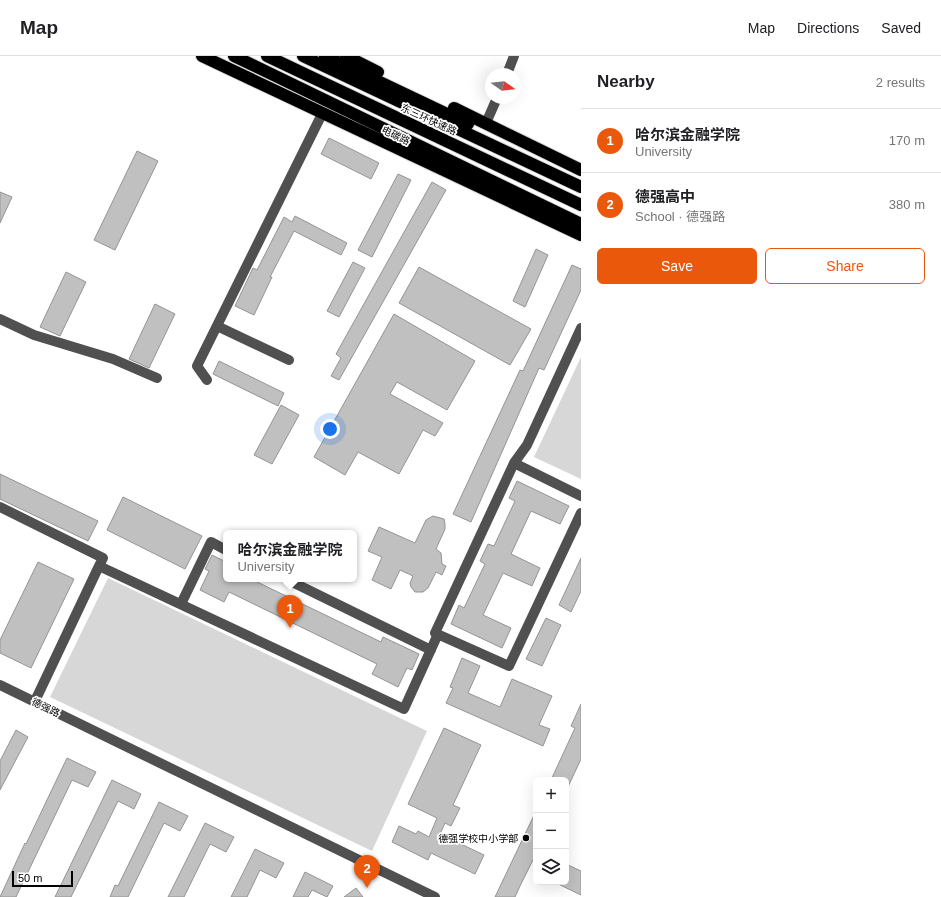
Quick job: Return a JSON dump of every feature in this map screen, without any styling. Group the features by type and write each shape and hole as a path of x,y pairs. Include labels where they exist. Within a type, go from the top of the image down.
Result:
{"highway":[{"name":"电碳路","path":"202,56 581,235"},
{"path":"234,56 581,224"},
{"name":"东三环快速路","path":"267,56 581,205"},
{"name":"东三环快速路","path":"303,56 581,187"},
{"path":"325,56 581,177"},
{"path":"346,56 581,170"}],"street":[{"path":"509,68 514,56"},
{"path":"486,123 494,104"},
{"path":"207,380 198,366 322,114"},
{"path":"0,319 34,334 113,358 157,378"},
{"path":"217,326 289,360"},
{"path":"581,328 527,445 514,463 435,633 509,666 581,513"},
{"path":"514,463 581,496"},
{"path":"0,507 103,558 35,702"},
{"path":"181,604 211,542 223,548"},
{"path":"99,566 404,709 438,634"},
{"path":"292,582 431,650"},
{"path":"0,685 20,694"},
{"name":"德强路","path":"420,897 20,701 20,694 435,897"}],"shaded area":[{"path":"581,357 581,479 534,457"},
{"path":"108,578 427,731 372,851 50,697"}],"building":[{"path":"329,138 379,163 371,179 321,154"},
{"path":"137,151 158,161 115,250 94,240"},
{"path":"398,174 411,180 372,257 358,250"},
{"path":"432,182 446,190 339,380 331,376 341,358 336,354"},
{"path":"0,192 12,197 0,223"},
{"path":"295,216 347,243 341,255 294,231 270,277 272,277 254,315 235,306 253,268 257,270 284,217 292,222"},
{"path":"536,249 548,255 525,307 513,301"},
{"path":"353,262 365,268 339,317 327,311"},
{"path":"572,265 581,269 581,290 544,370 539,368 471,522 453,514 520,370 523,371"},
{"path":"419,267 531,329 510,365 399,303"},
{"path":"66,272 86,282 60,336 40,327"},
{"path":"155,304 175,314 149,368 129,359"},
{"path":"394,314 475,361 447,410 397,382 390,394 443,423 435,436 423,430 399,474 358,452 345,475 314,457"},
{"path":"219,361 284,393 278,406 213,374"},
{"path":"281,405 299,415 272,464 254,455"},
{"path":"0,474 98,521 88,541 0,499"},
{"path":"517,481 569,506 560,524 531,511 511,554 540,568 532,586 503,573 483,615 511,628 502,648 451,624 459,605 464,608 485,564 480,561 488,544 494,546 515,501 509,498"},
{"path":"123,497 202,536 185,569 107,530"},
{"path":"433,516 444,519 445,524 445,529 436,549 441,553 442,564 446,566 442,575 436,572 428,588 423,592 415,592 410,583 413,576 400,570 391,589 372,580 382,557 368,551 379,527 415,543 426,520"},
{"path":"212,555 223,560 223,582 257,582 381,642 383,637 419,654 412,670 407,668 398,687 372,674 377,664 229,592 224,602 200,590 209,571 205,569"},
{"path":"581,558 581,591 571,612 559,605"},
{"path":"38,562 74,579 31,668 0,653 0,640"},
{"path":"546,618 561,625 542,666 526,659"},
{"path":"462,658 480,666 468,693 500,707 512,679 552,696 539,725 550,729 543,746 446,703 453,688 450,687"},
{"path":"581,704 581,759 569,785 569,777 552,777 575,728 571,726"},
{"path":"444,728 481,745 453,805 460,808 451,826 445,823 440,834 484,855 475,874 431,853 428,860 392,842 399,826 416,834 418,831 429,837 437,818 408,804"},
{"path":"16,730 28,737 0,790 0,761"},
{"path":"67,758 96,772 88,787 72,780 16,897 0,897 25,843 26,844"},
{"path":"112,780 141,794 134,809 118,801 71,897 55,897"},
{"path":"159,802 188,816 180,831 164,823 128,897 110,897 115,885 118,886"},
{"path":"533,817 533,860 515,897 495,897"},
{"path":"205,823 234,837 226,852 210,844 184,897 168,897"},
{"path":"255,849 284,863 276,878 260,870 247,897 231,897"},
{"path":"569,865 581,871 581,895 560,885 569,885"},
{"path":"305,872 333,886 327,897 312,890 308,897 293,897"},
{"path":"356,888 363,897 344,897"}],"place":[{"name":"哈尔滨金融学院","path":"290,628"},
{"name":"德强学校中小学部","path":"526,838"},
{"name":"德强高中","path":"367,888"}]}
